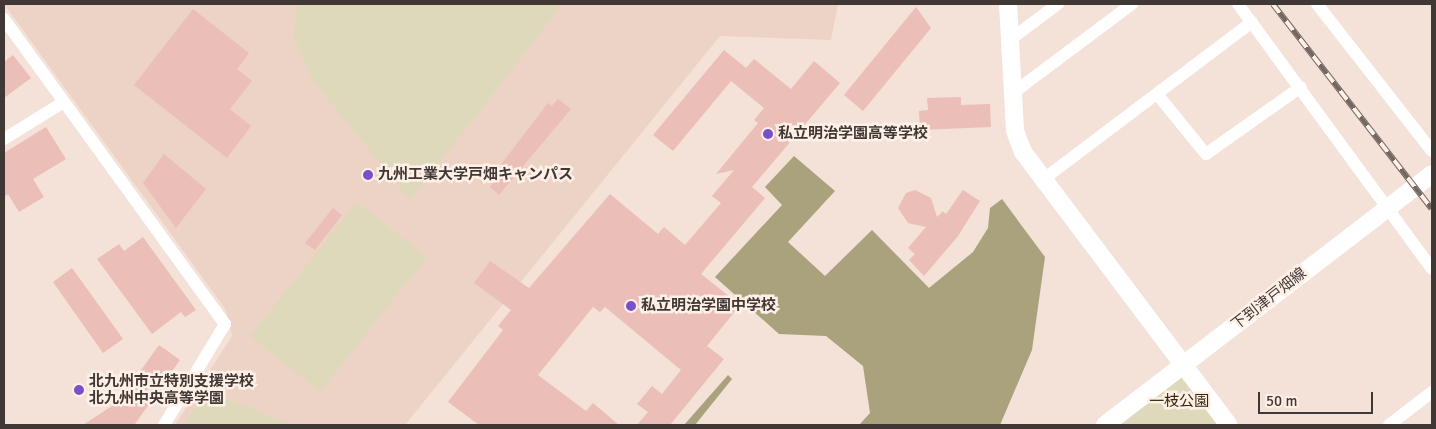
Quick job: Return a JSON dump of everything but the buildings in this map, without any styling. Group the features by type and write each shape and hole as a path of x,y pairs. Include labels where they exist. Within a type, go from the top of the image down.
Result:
{"street":[{"path":"1008,4 1016,131 1041,180 1229,425"},
{"path":"1011,39 1058,4"},
{"path":"1013,93 1132,4"},
{"path":"1238,4 1432,269"},
{"path":"1317,4 1432,151"},
{"path":"4,19 225,324 164,425"},
{"path":"1041,180 1252,22"},
{"path":"1156,94 1206,154 1300,87"},
{"path":"4,139 64,102"},
{"name":"下到津戸畑線","path":"1105,425 1432,174"},
{"path":"1389,425 1432,392"}],"shaded area":[{"name":"九州工業大学戸畑キャンパス","path":"4,4 838,4 831,40 720,36 405,425 175,425 232,336 226,310"},
{"path":"794,156 835,191 788,242 825,276 872,230 929,288 973,252 988,228 990,208 1002,199 1045,257 1032,350 1000,425 859,425 870,413 863,366 826,336 779,334 715,277 782,205 765,187"},
{"path":"728,375 732,379 695,425 684,425"}],"green space":[{"path":"298,4 563,4 410,200 313,81 293,35"},
{"path":"357,202 427,257 320,392 250,336"},
{"name":"一枝公園","path":"1183,370 1225,425 1111,425"},
{"path":"214,393 292,425 185,425 197,404"}],"railway":[{"path":"1273,4 1432,209"}],"place":[{"name":"私立明治学園高等学校","path":"768,134"},
{"name":"九州工業大学戸畑キャンパス","path":"368,175"},
{"name":"私立明治学園中学校","path":"631,306"},
{"name":"北九州市立特別支援学校 北九州中央高等学園","path":"79,390"}]}
